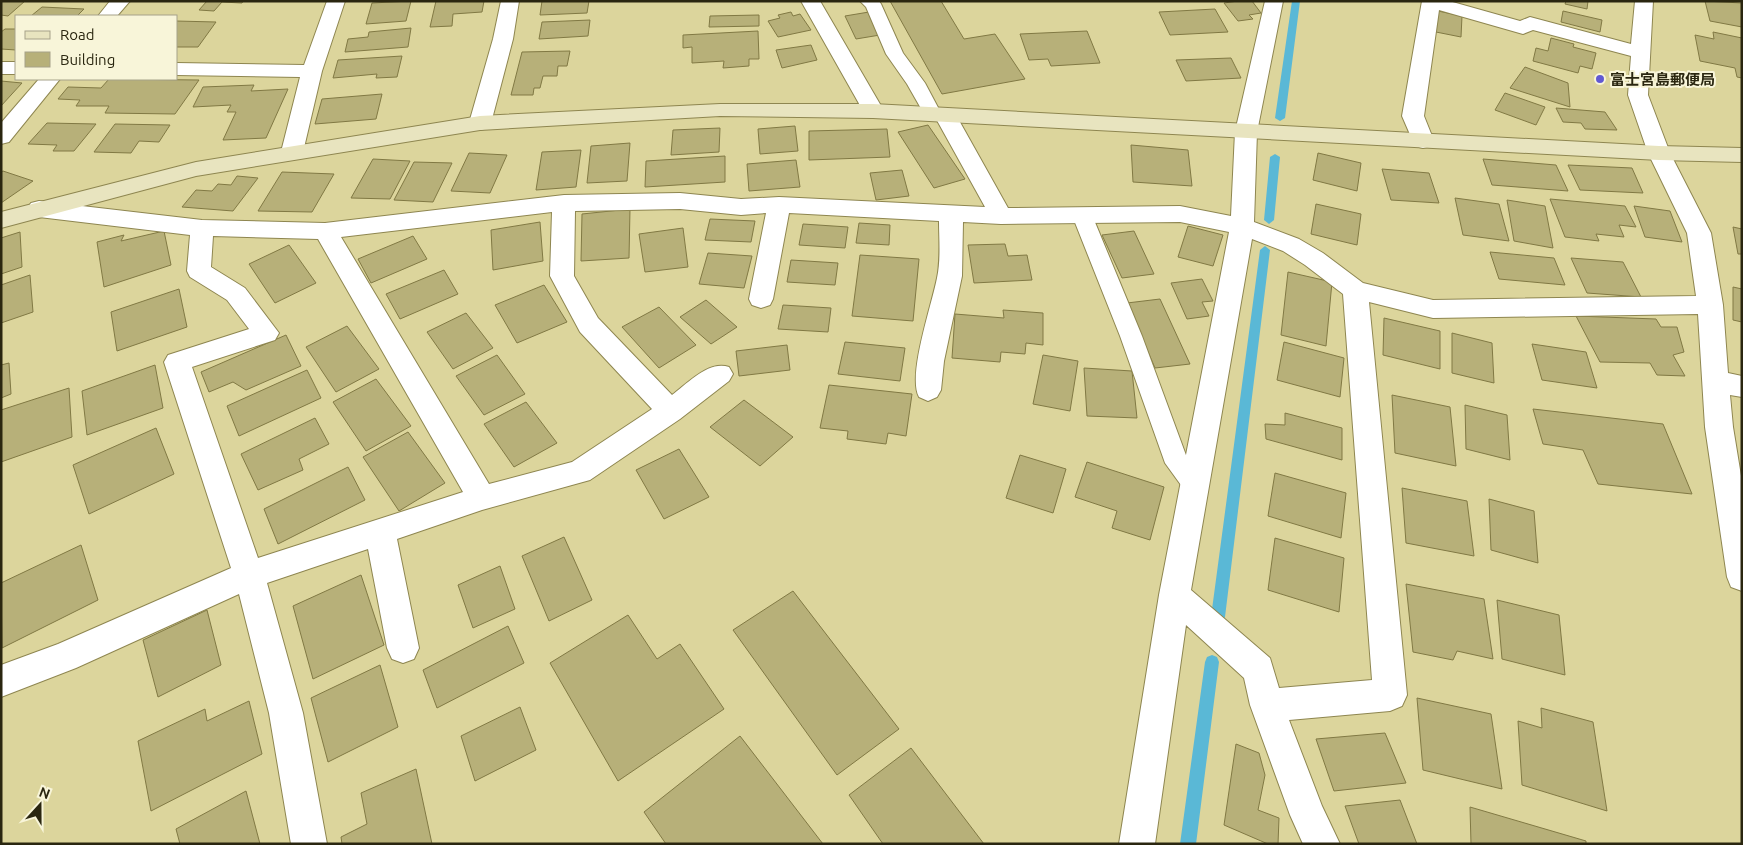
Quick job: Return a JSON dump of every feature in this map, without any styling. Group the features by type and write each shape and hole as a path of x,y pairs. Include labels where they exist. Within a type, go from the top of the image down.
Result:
{"street":[{"path":"108,15 121,1"},
{"path":"292,152 312,71 336,1"},
{"path":"480,123 503,39 510,1"},
{"path":"1138,844 1174,595 1242,226 1246,132 1274,1"},
{"path":"1423,141 1412,116 1431,1 1523,28 1530,23 1640,53"},
{"path":"1644,1 1638,95 1659,153 1699,233 1710,305 1719,428 1742,577"},
{"path":"812,2 873,111"},
{"path":"1,68 15,68"},
{"path":"178,69 312,71"},
{"path":"1,137 49,80"},
{"path":"1,220 196,169 480,123 720,110 873,111 1659,153 1742,155"},
{"path":"939,115 1001,216"},
{"path":"39,209 202,228 324,231 564,203 680,201 741,207 779,205 1001,216 1180,214 1242,226 1291,245 1314,259 1356,290 1433,309 1710,305"},
{"path":"564,203 562,276 589,325 670,411"},
{"path":"761,299 779,205"},
{"path":"928,390 931,361 950,276 951,214"},
{"path":"202,228 199,271 236,294 266,333 177,362 249,575 286,713 309,844"},
{"path":"324,231 482,498"},
{"path":"1267,705 1390,695 1356,290"},
{"path":"1,681 65,657 249,575 482,498 580,472 670,411 720,374"},
{"path":"1715,381 1742,387"},
{"path":"1719,428 1742,443"},
{"path":"380,531 402,648"},
{"path":"1174,595 1258,669 1267,705 1308,815 1322,844"}],"lane":[{"path":"868,1 873,4 895,54 939,115"},
{"path":"1082,216 1131,336 1177,463 1195,485"}],"building":[{"path":"1,1 25,1 8,16 1,15"},
{"path":"207,1 243,1 242,3 222,2 214,11 199,10"},
{"path":"411,1 406,21 366,24 372,3"},
{"path":"436,1 484,1 482,12 453,14 452,26 430,27"},
{"path":"542,1 589,1 587,13 540,15"},
{"path":"890,1 941,1 964,39 995,34 1025,79 942,94"},
{"path":"1252,1 1261,13 1249,15 1253,19 1238,21 1224,3"},
{"path":"1566,1 1588,1 1587,9 1565,4"},
{"path":"1705,1 1742,3 1742,27 1710,21"},
{"path":"42,7 84,9 78,15 32,15"},
{"path":"1215,9 1228,32 1170,35 1159,12"},
{"path":"1438,11 1462,16 1461,37 1436,32"},
{"path":"1563,11 1602,20 1600,32 1561,22"},
{"path":"791,12 793,16 800,14 811,30 778,37 768,21 780,18 778,15"},
{"path":"869,12 880,35 856,39 845,16"},
{"path":"759,15 759,26 709,27 710,16"},
{"path":"590,20 588,36 539,39 542,22"},
{"path":"178,21 216,22 198,47 178,47"},
{"path":"411,28 408,47 345,52 348,39 368,37 369,32"},
{"path":"5,29 15,29 15,50 1,49 1,32"},
{"path":"758,31 759,59 749,59 749,66 723,68 724,61 692,63 692,47 683,48 683,35"},
{"path":"1087,31 1100,63 1051,66 1048,59 1029,60 1020,34"},
{"path":"1713,32 1742,38 1742,78 1737,77 1735,68 1700,61 1695,35 1714,39"},
{"path":"1551,38 1574,44 1573,47 1596,53 1592,69 1580,66 1578,73 1533,61 1536,48 1548,51"},
{"path":"811,45 817,60 782,68 776,50"},
{"path":"570,51 567,66 558,66 557,76 543,76 540,88 534,88 533,95 511,95 522,52"},
{"path":"402,56 397,77 376,78 377,74 333,78 338,60"},
{"path":"1231,58 1241,78 1186,81 1176,60"},
{"path":"1525,67 1568,83 1570,107 1510,88"},
{"path":"108,80 199,80 175,114 105,113 109,106 76,106 80,100 58,99 68,87 101,88"},
{"path":"1,81 22,83 1,106"},
{"path":"254,85 251,91 288,89 266,138 223,140 236,112 227,112 231,105 193,107 203,87"},
{"path":"1505,93 1545,107 1536,125 1495,110"},
{"path":"382,94 376,119 315,124 322,99"},
{"path":"1556,108 1605,112 1617,130 1585,129 1581,123 1563,122"},
{"path":"47,123 96,124 74,151 53,151 57,145 28,144"},
{"path":"115,124 170,125 159,142 139,141 131,153 94,152"},
{"path":"928,125 965,179 934,188 898,132"},
{"path":"795,126 798,151 760,154 758,129"},
{"path":"720,128 719,152 671,155 673,130"},
{"path":"887,129 890,157 809,160 809,131"},
{"path":"630,143 627,181 587,183 591,146"},
{"path":"1131,145 1188,150 1192,186 1133,182"},
{"path":"581,150 576,187 536,190 542,152"},
{"path":"469,153 507,155 490,193 451,191"},
{"path":"1318,153 1361,163 1357,191 1313,180"},
{"path":"725,156 725,182 645,187 646,161"},
{"path":"373,159 410,161 390,199 351,198"},
{"path":"1483,159 1556,165 1568,191 1492,185"},
{"path":"796,160 800,187 749,191 747,164"},
{"path":"414,162 452,163 433,202 394,200"},
{"path":"1568,165 1632,168 1643,193 1580,190"},
{"path":"1382,169 1429,173 1439,203 1391,200"},
{"path":"902,170 909,196 876,200 870,173"},
{"path":"3,171 33,181 1,203 1,172"},
{"path":"282,172 334,174 312,212 258,211"},
{"path":"237,176 258,178 233,211 182,207 196,190 212,191 218,184 231,185"},
{"path":"1455,198 1499,204 1509,241 1463,235"},
{"path":"1550,199 1625,206 1636,227 1619,225 1624,237 1596,234 1599,241 1565,237"},
{"path":"1507,200 1545,206 1553,248 1514,241"},
{"path":"1316,204 1361,214 1357,245 1311,234"},
{"path":"1634,206 1670,211 1682,242 1645,237"},
{"path":"630,209 629,258 581,261 582,214"},
{"path":"710,219 755,221 751,242 705,240"},
{"path":"540,222 543,261 493,270 491,230"},
{"path":"859,223 890,225 889,245 856,243"},
{"path":"803,224 848,227 845,248 799,245"},
{"path":"1188,226 1223,235 1213,266 1178,257"},
{"path":"1733,227 1742,229 1742,254 1738,254"},
{"path":"683,228 688,267 645,272 639,234"},
{"path":"164,231 171,265 104,287 97,242 124,235 121,241"},
{"path":"1134,231 1154,274 1122,278 1102,235"},
{"path":"20,232 22,267 1,274 1,238"},
{"path":"413,236 427,259 371,283 358,259"},
{"path":"1005,244 1008,256 1027,255 1032,280 974,283 968,245"},
{"path":"289,245 316,283 275,303 249,264"},
{"path":"1490,252 1554,258 1565,285 1499,279"},
{"path":"708,253 752,256 744,288 699,284"},
{"path":"860,255 919,259 913,321 852,316"},
{"path":"1571,258 1623,262 1641,297 1587,293"},
{"path":"791,260 838,263 835,285 787,282"},
{"path":"444,270 458,294 400,319 386,294"},
{"path":"1288,272 1332,282 1326,346 1281,335"},
{"path":"30,275 33,312 1,323 1,285"},
{"path":"1202,279 1213,301 1202,302 1209,316 1187,319 1171,283"},
{"path":"544,285 567,322 517,343 495,305"},
{"path":"1733,287 1742,289 1742,322 1733,320"},
{"path":"179,289 187,327 117,351 111,312"},
{"path":"1160,299 1190,364 1155,368 1127,303"},
{"path":"706,300 737,327 711,344 680,317"},
{"path":"783,305 831,308 828,332 778,329"},
{"path":"659,307 696,345 659,368 622,327"},
{"path":"1003,310 1043,313 1043,345 1026,343 1025,354 1001,352 1000,362 952,358 955,314 1004,318"},
{"path":"466,313 493,348 453,369 427,332"},
{"path":"1576,316 1656,319 1661,327 1677,327 1684,352 1673,355 1685,376 1657,375 1650,363 1600,362"},
{"path":"1384,318 1440,331 1440,369 1383,355"},
{"path":"347,326 379,369 336,392 306,347"},
{"path":"1452,333 1492,343 1494,383 1452,373"},
{"path":"286,335 301,366 246,390 233,382 209,392 201,372"},
{"path":"845,342 905,348 900,381 838,374"},
{"path":"1284,342 1344,358 1340,397 1277,380"},
{"path":"1532,344 1586,352 1597,388 1542,380"},
{"path":"787,345 790,370 739,376 736,351"},
{"path":"497,355 525,394 484,415 456,376"},
{"path":"1043,355 1078,361 1070,411 1033,404"},
{"path":"9,363 11,394 1,398 1,365"},
{"path":"155,365 163,408 87,435 82,391"},
{"path":"1084,368 1132,371 1137,418 1087,416"},
{"path":"307,370 321,398 239,436 227,406"},
{"path":"376,379 411,426 366,451 333,402"},
{"path":"829,385 912,394 906,436 888,433 886,444 847,439 848,431 820,428"},
{"path":"69,388 72,437 1,462 1,410"},
{"path":"1392,395 1450,407 1456,466 1395,453"},
{"path":"744,400 793,437 760,466 710,427"},
{"path":"526,402 557,443 514,467 484,424"},
{"path":"1465,405 1507,415 1510,460 1466,449"},
{"path":"1533,409 1663,424 1692,494 1598,484 1583,450 1543,444"},
{"path":"1285,413 1342,428 1342,460 1266,439 1265,424 1285,425"},
{"path":"315,418 329,444 299,459 303,470 258,490 241,454"},
{"path":"156,428 174,474 89,514 73,465"},
{"path":"408,432 445,483 399,511 363,457"},
{"path":"679,449 709,497 664,519 636,470"},
{"path":"1020,455 1066,469 1053,513 1006,498"},
{"path":"1087,462 1164,487 1150,540 1112,528 1117,511 1075,497"},
{"path":"348,467 365,500 278,544 264,509"},
{"path":"1275,473 1346,493 1341,538 1268,516"},
{"path":"1402,488 1467,501 1474,556 1406,543"},
{"path":"1489,499 1534,511 1538,563 1491,550"},
{"path":"564,537 592,600 549,621 522,556"},
{"path":"1275,538 1344,558 1339,612 1268,590"},
{"path":"81,545 98,600 2,648 1,583"},
{"path":"500,566 515,609 473,628 458,585"},
{"path":"361,575 384,645 313,679 293,606"},
{"path":"1406,584 1484,599 1493,659 1457,651 1453,660 1413,652"},
{"path":"793,591 899,729 837,775 733,630"},
{"path":"1497,600 1559,615 1565,675 1502,659"},
{"path":"207,610 221,665 158,697 143,640"},
{"path":"628,615 657,659 680,644 724,709 618,781 550,663"},
{"path":"508,626 524,663 437,708 423,670"},
{"path":"380,665 398,727 328,762 311,698"},
{"path":"1417,698 1491,714 1502,789 1423,770"},
{"path":"249,701 262,754 151,811 138,741 205,709 207,721"},
{"path":"520,707 536,750 475,781 461,736"},
{"path":"1541,708 1593,722 1607,811 1522,785 1518,721 1542,728"},
{"path":"1385,733 1406,783 1334,791 1316,739"},
{"path":"740,736 823,844 666,844 644,812"},
{"path":"1236,744 1259,753 1265,775 1258,810 1279,818 1278,844 1268,844 1224,825"},
{"path":"911,748 984,844 883,844 849,795"},
{"path":"416,769 432,844 342,844 341,837 367,824 361,793"},
{"path":"246,791 260,844 180,844 176,829"},
{"path":"1400,800 1417,844 1359,844 1345,806"},
{"path":"1470,807 1586,841 1586,844 1471,844"}],"waterway":[{"path":"1280,118 1296,1"},
{"path":"1269,220 1275,157"},
{"path":"1218,617 1265,250"},
{"path":"1188,844 1212,662"}],"place":[{"name":"富士宮島郵便局","path":"1600,79"}]}
